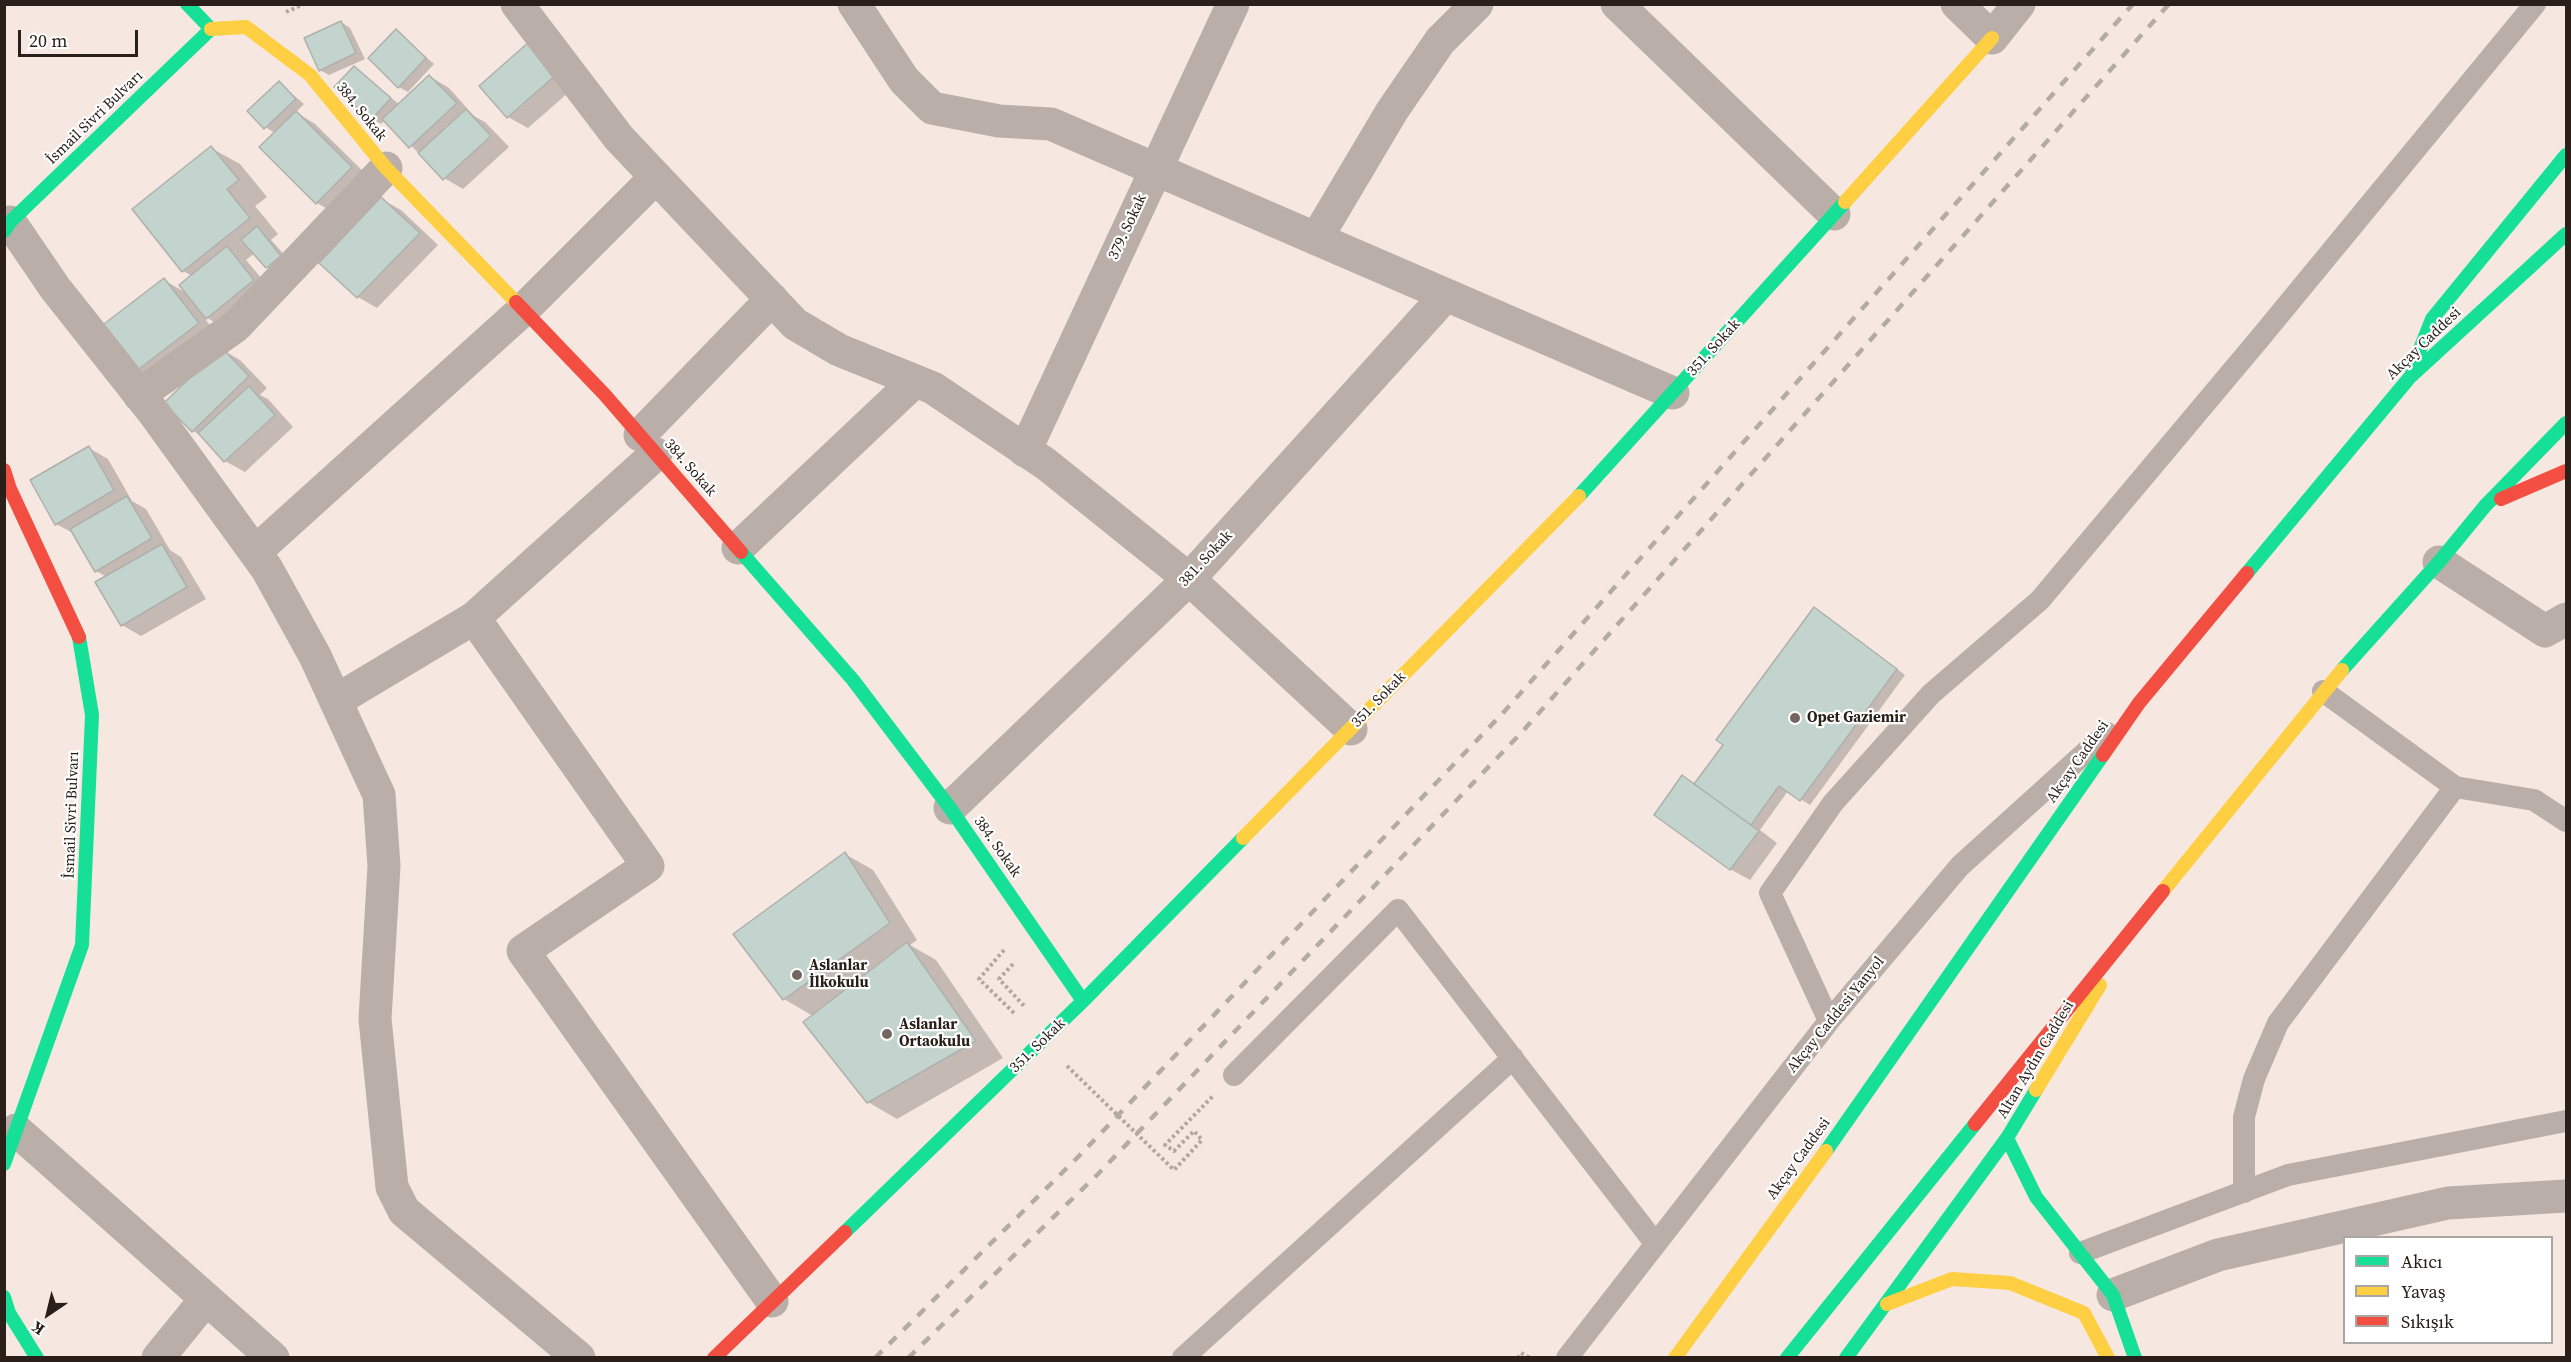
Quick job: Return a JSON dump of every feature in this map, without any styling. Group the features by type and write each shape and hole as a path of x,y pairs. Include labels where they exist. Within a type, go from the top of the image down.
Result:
{"main road":[{"path":"187,4 211,30"},
{"name":"384. Sokak","path":"211,30 246,27 310,75 386,168 605,395 853,680 950,808 1083,1001"},
{"name":"İsmail Sivri Bulvarı","path":"7,227 211,30"},
{"name":"351. Sokak","path":"714,1358 1083,1001 1601,474 1992,38"},
{"path":"2410,377 2432,319 2566,156"},
{"name":"Akçay Caddesi","path":"1675,1358 1828,1148 2139,704 2410,377 2566,234"},
{"path":"1787,1358 2150,903 2323,691 2439,562 2485,506 2566,423"},
{"name":"İsmail Sivri Bulvarı","path":"4,470 10,489 79,637 92,715 82,945 4,1164"},
{"path":"2485,506 2566,471"},
{"name":"Altan Aydın Caddesi","path":"2135,1358 2113,1295 2036,1197 2007,1138 2150,903"},
{"path":"1846,1358 2007,1138"},
{"path":"1887,1304 1952,1279 2010,1283 2084,1312 2108,1358"},
{"path":"4,1297 9,1313 37,1358"}],"street":[{"path":"517,4 619,138 795,324 839,350 933,388 1025,451 1189,579 1351,729"},
{"path":"854,4 904,80 932,108 999,121 1051,124 1673,393"},
{"name":"379. Sokak","path":"1025,451 1233,4"},
{"path":"1316,239 1392,111 1440,41 1477,4"},
{"path":"1617,4 1834,214"},
{"path":"1957,4 1992,38"},
{"path":"1992,38 1995,4"},
{"path":"1992,38 2019,4"},
{"path":"139,395 236,326 386,168"},
{"path":"255,552 523,310 656,177"},
{"path":"7,227 139,395 267,569 337,700 380,795 384,866 375,1019 392,1187 404,1211 579,1358"},
{"name":"381. Sokak","path":"950,808 1189,579 1446,295"},
{"path":"337,700 474,618 648,445 772,299"},
{"path":"738,548 915,381"},
{"path":"2439,562 2545,631 2566,620"},
{"path":"474,618 648,866 523,951 772,1301"},
{"path":"16,1130 273,1358"},
{"path":"2113,1295 2218,1254 2437,1206 2566,1196"},
{"path":"158,1358 206,1299"}],"lane":[{"path":"1829,1021 1770,893 1833,803 1931,693 2040,600 2260,338 2535,4"},
{"path":"2323,691 2455,787 2534,800 2566,821"},
{"name":"Akçay Caddesi Yanyol","path":"1567,1358 1829,1021 1960,866 2139,704"},
{"path":"2244,1192 2244,1118 2254,1079 2278,1023 2455,787"},
{"path":"1234,1075 1398,910 1655,1243"},
{"path":"1183,1358 1513,1058"},
{"path":"2080,1253 2288,1175 2566,1121"}],"path":[{"path":"1011,943 979,979 1020,1020"},
{"path":"999,979 1021,955"},
{"path":"1062,1061 1174,1170 1203,1140 1194,1131 1174,1151 1165,1145 1234,1075"},
{"path":"1518,1358 1521,1353 1530,1358"}],"building":[{"path":"341,21 356,53 319,71 304,38"},
{"path":"396,29 426,58 398,88 368,58"},
{"path":"530,41 558,73 507,118 479,86"},
{"path":"354,66 391,98 371,120 334,87"},
{"path":"429,75 457,103 409,148 382,119"},
{"path":"279,81 296,99 264,129 247,111"},
{"path":"466,109 491,136 443,180 418,153"},
{"path":"296,111 352,167 316,204 259,147"},
{"path":"211,146 239,180 227,189 250,218 182,272 132,209"},
{"path":"381,197 420,233 357,298 319,263"},
{"path":"257,226 281,256 266,268 241,240"},
{"path":"227,246 254,280 206,319 179,285"},
{"path":"164,278 199,323 135,372 100,327"},
{"path":"221,347 249,376 192,432 164,403"},
{"path":"249,386 275,415 224,462 198,433"},
{"path":"89,446 114,490 55,525 30,480"},
{"path":"127,496 152,538 95,572 70,529"},
{"path":"162,544 187,587 121,626 95,582"},
{"path":"1814,607 1897,669 1800,801 1779,786 1751,825 1694,784 1723,745 1716,740"},
{"path":"1682,775 1759,831 1730,870 1654,815"},
{"name":"Aslanlar İlkokulu","path":"845,852 890,923 783,1000 733,934"},
{"name":"Aslanlar Ortaokulu","path":"907,942 976,1041 867,1103 803,1022"}],"railway":[{"path":"875,1358 1079,1156 1502,714 2133,4"},
{"path":"908,1358 1098,1174 1522,732 2169,4"}],"traffic: fast":[{"path":"4,231 10,222 211,29 187,4"},
{"path":"2412,369 2432,319 2566,155"},
{"path":"1579,496 1845,202"},
{"path":"2247,573 2410,377 2566,234"},
{"path":"2342,670 2439,562 2485,506 2566,423"},
{"path":"741,552 853,680 950,808 1083,1001"},
{"path":"4,1164 82,945 92,715 79,637"},
{"path":"1826,1151 2103,755"},
{"path":"845,1232 1083,1001 1243,838"},
{"path":"1846,1358 2007,1138 2036,1090"},
{"path":"1787,1358 1975,1124"},
{"path":"2007,1138 2036,1197 2113,1295 2135,1358"},
{"path":"4,1297 9,1313 37,1358"}],"traffic: slow":[{"path":"211,29 246,27 310,75 386,168 516,302"},
{"path":"1845,202 1992,38"},
{"path":"1243,838 1579,496"},
{"path":"2163,891 2342,670"},
{"path":"2036,1090 2100,985"},
{"path":"1675,1358 1826,1151"},
{"path":"1887,1304 1952,1279 2010,1283 2084,1313 2108,1358"}],"traffic: jam":[{"path":"516,302 605,395 741,552"},
{"path":"4,470 10,489 79,637"},
{"path":"2501,499 2566,471"},
{"path":"2103,755 2139,703 2247,573"},
{"path":"1975,1124 2163,891"},
{"path":"714,1358 845,1232"}],"place":[{"name":"Opet Gaziemir","path":"1795,718"},
{"name":"Aslanlar İlkokulu","path":"797,975"},
{"name":"Aslanlar Ortaokulu","path":"887,1034"}]}
